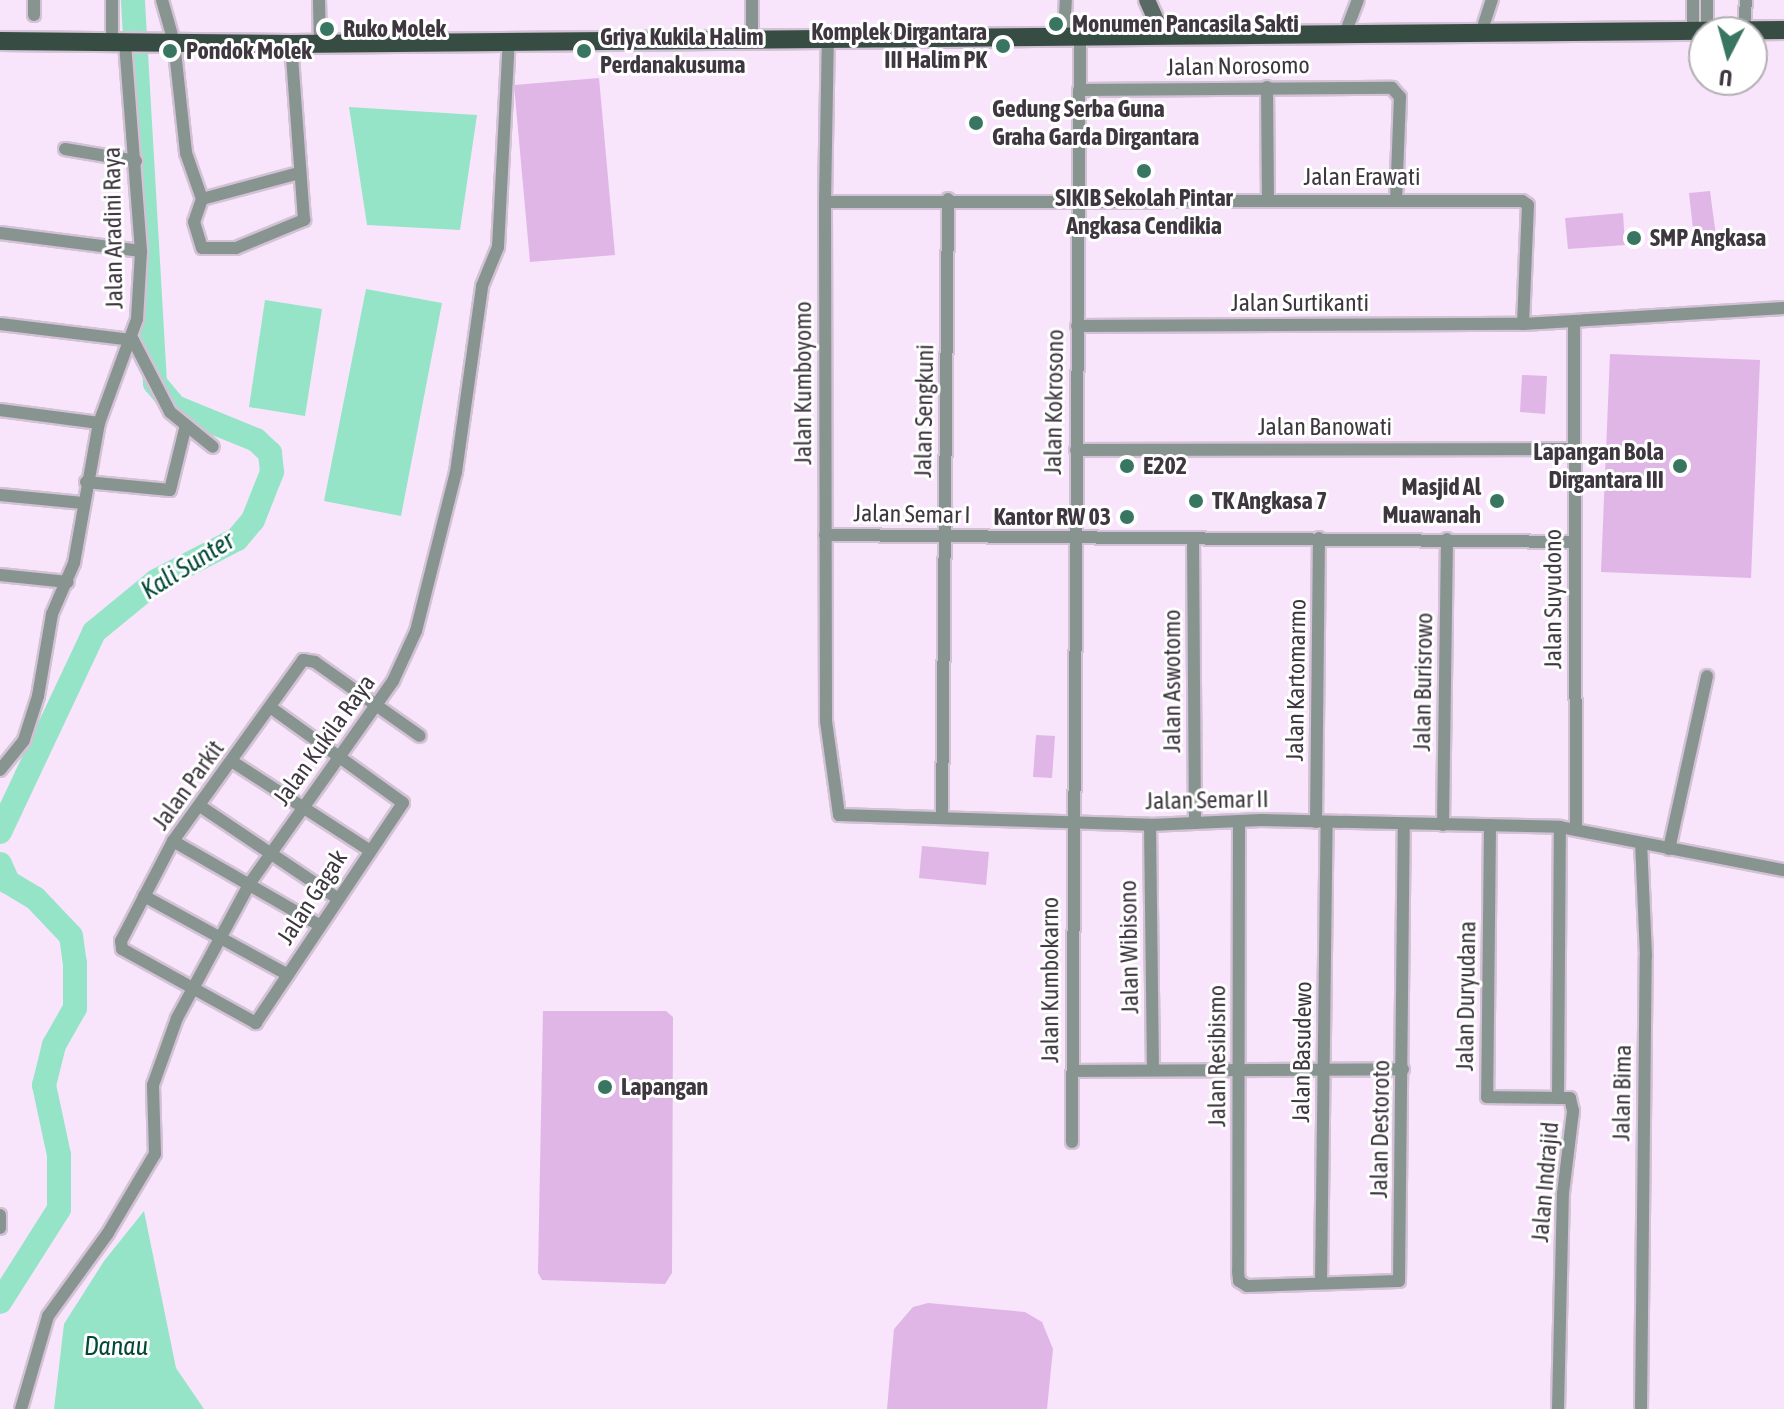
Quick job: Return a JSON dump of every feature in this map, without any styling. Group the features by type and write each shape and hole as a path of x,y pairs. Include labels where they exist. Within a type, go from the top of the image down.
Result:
{"main road":[{"path":"1147,0 1154,28"},
{"path":"0,41 320,44 509,39 1072,34 1154,28 1688,30"}],"street":[{"path":"34,0 34,15"},
{"name":"Jalan Aradini Raya","path":"0,770 24,740 38,696 52,614 68,582 99,423 133,340 141,251 136,161 123,43 112,0"},
{"path":"162,0 165,42 186,153 202,199 194,222 196,240 202,248 236,248 304,220 291,44"},
{"path":"319,0 320,44"},
{"path":"752,0 752,39"},
{"name":"Jalan Kokrosono","path":"1066,0 1079,90 1071,819"},
{"path":"1346,31 1358,0"},
{"path":"1482,30 1492,0"},
{"name":"Jalan Kumboyomo","path":"828,38 825,202 826,721 839,815"},
{"name":"Jalan Kukila Raya","path":"21,1409 48,1316 116,1221 155,1154 153,1085 166,1039 250,883 376,705 416,631 456,472 469,345 484,277 498,247 509,39"},
{"path":"1267,87 1268,199"},
{"name":"Jalan Norosomo","path":"1079,90 1267,87 1396,90 1396,199"},
{"path":"65,149 136,161"},
{"path":"202,199 299,173"},
{"name":"Jalan Sengkuni","path":"942,816 948,199"},
{"path":"825,202 1077,199"},
{"name":"Jalan Erawati","path":"1077,199 1513,200 1528,205 1523,324"},
{"path":"0,233 141,251"},
{"name":"Jalan Surtikanti","path":"1077,326 1523,324 1784,308"},
{"name":"Jalan Suyudono","path":"1574,321 1576,828"},
{"path":"0,324 133,340 140,347 154,388 186,425 213,447"},
{"path":"0,410 99,423"},
{"path":"86,482 170,490 186,425"},
{"name":"Jalan Banowati","path":"1076,450 1574,449"},
{"path":"0,495 83,503"},
{"name":"Jalan Semar I","path":"825,535 1575,542"},
{"name":"Jalan Aswotomo","path":"1193,538 1195,823"},
{"name":"Jalan Kartomarmo","path":"1319,538 1322,822"},
{"name":"Jalan Burisrowo","path":"1443,825 1447,539"},
{"path":"0,575 68,582"},
{"name":"Jalan Parkit","path":"193,990 122,949 144,896 173,841 233,762 297,664 309,660 376,705"},
{"path":"1669,849 1707,676"},
{"path":"376,705 420,736"},
{"path":"270,707 341,755"},
{"name":"Jalan Gagak","path":"193,990 256,1023 402,799 341,755"},
{"path":"233,762 369,850"},
{"path":"200,806 337,898"},
{"name":"Jalan Semar II","path":"839,815 1071,819 1150,825 1239,821 1576,828"},
{"name":"Jalan Kumbokarno","path":"1071,819 1072,1142"},
{"name":"Jalan Resibismo","path":"1239,821 1238,1271 1239,1281 1247,1286"},
{"name":"Jalan Basudewo","path":"1321,1283 1324,1068 1322,822"},
{"name":"Jalan Destoroto","path":"1247,1286 1399,1281 1404,824"},
{"name":"Jalan Wibisono","path":"1150,825 1153,1068"},
{"name":"Jalan Duryudana","path":"1490,825 1487,1097 1558,1098"},
{"name":"Jalan Indrajid","path":"1558,1409 1561,1231 1573,1111 1570,1098 1558,1098 1560,827"},
{"path":"1576,828 1784,870"},
{"path":"173,841 319,925"},
{"name":"Jalan Bima","path":"1641,843 1646,956 1641,1409"},
{"path":"144,896 288,975"},
{"path":"1073,1071 1153,1068 1403,1069"},
{"path":"0,1215 0,1228"}],"shaded area":[{"path":"599,78 615,255 530,262 514,85"},
{"path":"1710,191 1717,244 1695,247 1689,193"},
{"path":"1623,213 1625,245 1568,249 1565,218"},
{"name":"Lapangan Bola Dirgantara III","path":"1610,354 1760,360 1751,578 1601,572"},
{"path":"1522,375 1547,376 1545,414 1520,412"},
{"path":"1036,735 1055,736 1052,778 1033,777"},
{"path":"922,846 989,852 986,885 919,878"},
{"name":"Lapangan","path":"543,1011 666,1011 673,1017 672,1273 665,1284 542,1280 538,1273"},
{"path":"928,1303 1025,1312 1042,1322 1053,1349 1047,1409 887,1409 894,1329 913,1307"}],"water":[{"path":"349,107 477,115 460,230 367,225"},
{"path":"366,289 442,303 401,516 324,501"},
{"path":"265,300 322,309 305,416 249,407"},
{"name":"Danau","path":"144,1211 176,1368 204,1409 54,1409 64,1324 104,1261"}],"waterway":[{"name":"Kali Sunter","path":"0,832 94,632 156,581 237,539 253,520 272,472 270,453 256,440 175,407 155,383 133,0"},
{"name":"Kali Sunter","path":"0,864 8,882 35,898 71,936 75,963 75,1008 54,1045 44,1085 59,1155 59,1209 0,1302"}],"place":[{"name":"Monumen Pancasila Sakti","path":"1056,24"},
{"name":"Ruko Molek","path":"327,29"},
{"name":"Komplek Dirgantara III Halim PK","path":"1003,46"},
{"name":"Pondok Molek","path":"170,51"},
{"name":"Griya Kukila Halim Perdanakusuma","path":"584,51"},
{"name":"Gedung Serba Guna Graha Garda Dirgantara","path":"976,123"},
{"name":"SIKIB Sekolah Pintar Angkasa Cendikia","path":"1144,171"},
{"name":"SMP Angkasa","path":"1634,238"},
{"name":"E202","path":"1127,466"},
{"name":"Lapangan Bola Dirgantara III","path":"1680,466"},
{"name":"TK Angkasa 7","path":"1196,501"},
{"name":"Masjid Al Muawanah","path":"1497,501"},
{"name":"Kantor RW 03","path":"1127,517"},
{"name":"Lapangan","path":"605,1087"}]}
